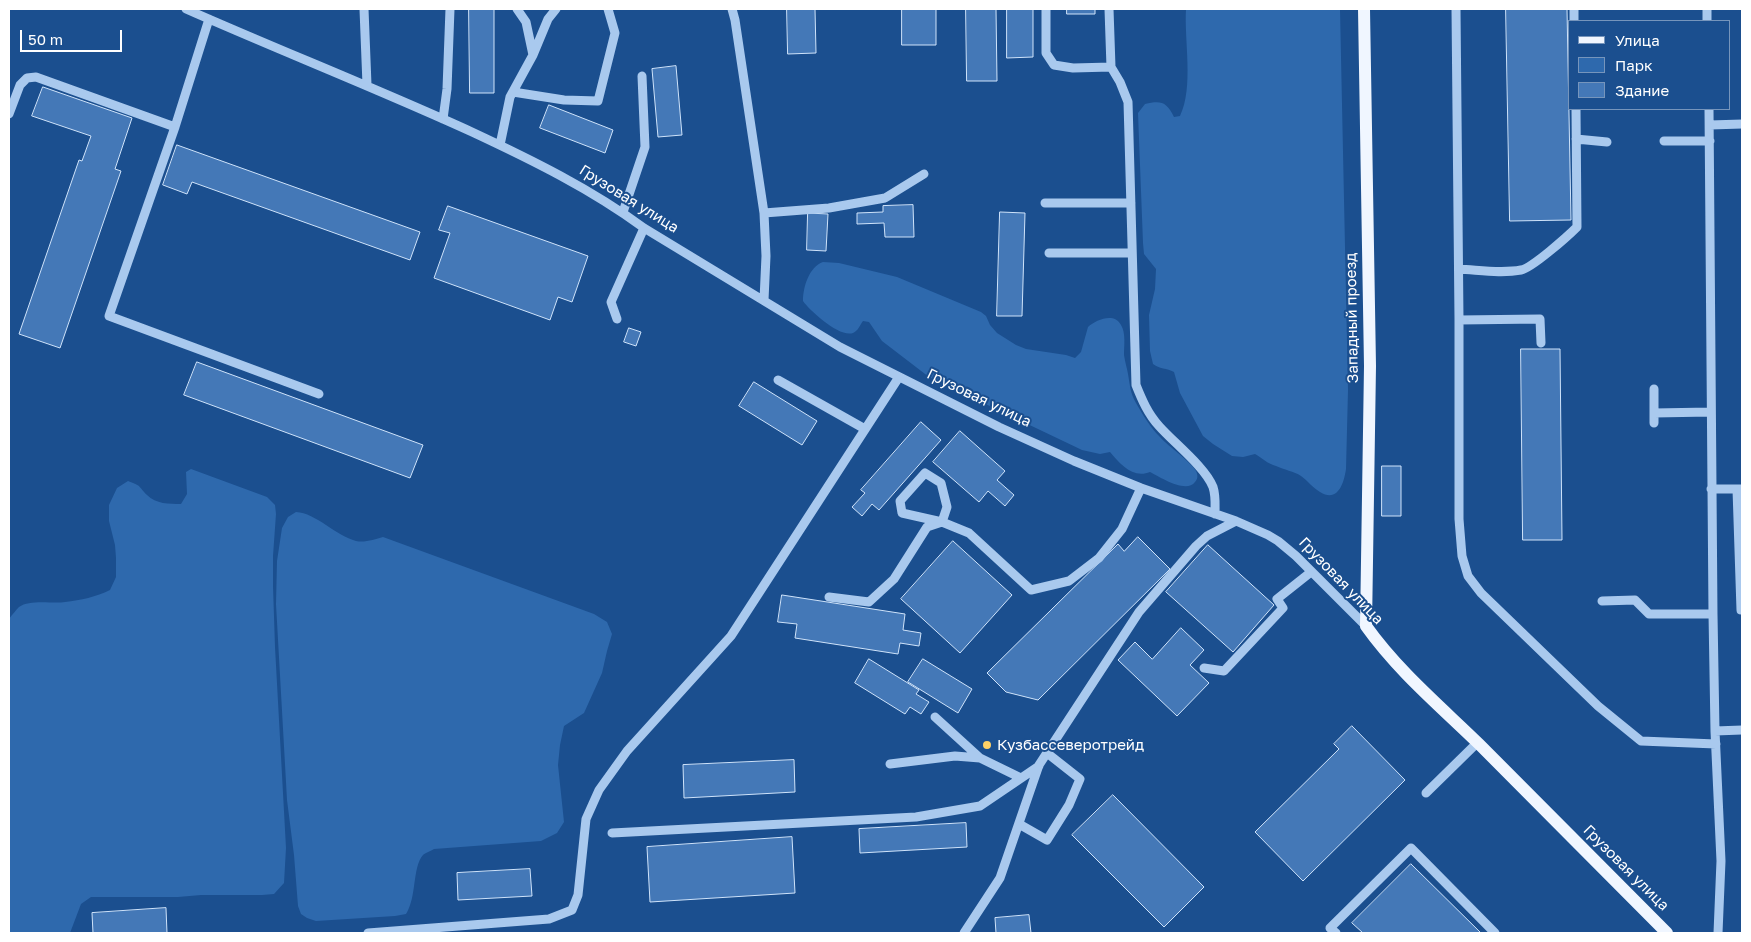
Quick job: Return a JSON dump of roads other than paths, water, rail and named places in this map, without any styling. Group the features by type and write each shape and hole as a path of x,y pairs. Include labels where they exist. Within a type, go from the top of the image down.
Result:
{"main road":[{"name":"Западный проезд","path":"1364,9 1370,366 1366,626"},
{"name":"Грузовая улица","path":"1366,626 1383,650 1667,933"}],"street":[{"name":"Грузовая улица","path":"186,9 367,85 500,145 561,176 623,212 644,228 840,347 1007,430 1074,461 1141,488 1236,521 1268,535 1278,541 1366,626"},
{"path":"364,9 367,85"},
{"path":"443,119 447,89 450,9"},
{"path":"518,9 526,22 533,55"},
{"path":"500,145 510,97 533,55 548,19 556,9"},
{"path":"513,92 564,100 598,101 615,33 608,9"},
{"path":"732,9 764,213 766,256 764,300"},
{"path":"1046,9 1046,53 1054,65 1073,68 1111,67"},
{"path":"1109,9 1111,67 1120,82 1128,102 1136,385 1144,405 1157,425 1201,470 1212,486 1215,499 1215,514"},
{"path":"1456,9 1460,520 1462,556 1468,576 1481,593 1598,706 1640,741 1716,744"},
{"path":"209,19 109,316 319,394"},
{"path":"623,212 645,147 642,76"},
{"path":"9,114 20,85 27,78 36,77 174,126"},
{"path":"1458,269 1499,272 1524,270 1562,242 1577,227 1576,110"},
{"path":"1709,110 1712,614 1721,860 1718,933"},
{"path":"1710,125 1742,124"},
{"path":"1576,140 1607,142"},
{"path":"1664,141 1710,142"},
{"path":"764,213 829,208 885,198 924,174"},
{"path":"1045,203 1131,203"},
{"path":"617,318 611,302 644,228"},
{"path":"1048,253 1132,253"},
{"path":"1459,320 1540,319 1541,343"},
{"path":"368,933 549,919 572,910 578,895 586,819 599,790 627,751 732,636 899,377"},
{"path":"778,380 865,429"},
{"path":"1654,389 1654,418 1710,412"},
{"path":"942,522 947,507 941,483 925,473 900,501 902,513 942,522 969,533 1030,590 1070,581 1099,558 1122,529 1141,488"},
{"path":"1711,490 1740,490 1742,610"},
{"path":"964,933 1000,878 1039,765 1138,612 1196,546 1207,536 1236,521"},
{"path":"829,597 870,602 894,579 927,527 942,522"},
{"path":"1204,668 1224,671 1283,608 1277,599 1311,572"},
{"path":"1602,601 1635,600 1649,614 1712,614"},
{"path":"935,717 980,758 1021,778"},
{"path":"1715,731 1742,730"},
{"path":"1426,793 1477,743"},
{"path":"1019,824 1047,840 1070,805 1080,779 1047,753"},
{"path":"890,764 955,756 980,758"},
{"path":"612,833 916,816 980,806 1039,765"},
{"path":"1336,933 1330,928 1411,848 1495,933"}],"place":[{"name":"Кузбассеверотрейд","path":"987,745"}]}
